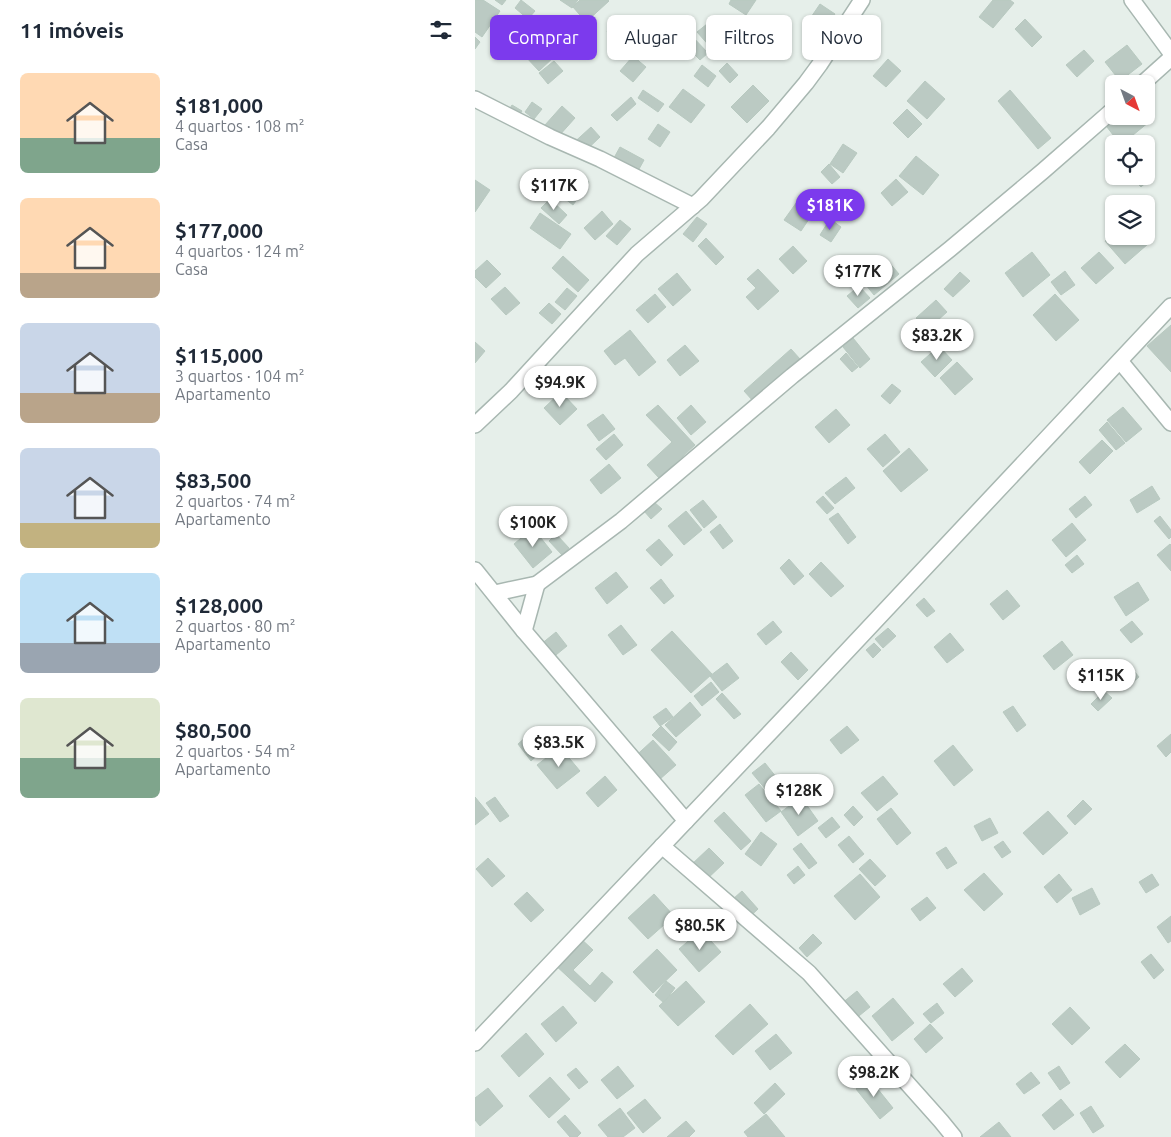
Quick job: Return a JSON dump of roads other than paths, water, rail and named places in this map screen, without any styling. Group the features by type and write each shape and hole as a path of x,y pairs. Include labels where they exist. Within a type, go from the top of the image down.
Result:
{"street":[{"path":"475,425 511,390 637,254 701,199 768,128 820,64 862,0"},
{"path":"1132,0 1171,53"},
{"path":"1152,75 1171,58"},
{"path":"475,99 550,137 600,158 693,206"},
{"path":"495,593 537,584 621,521 792,376 1043,171 1105,117"},
{"path":"475,1043 1171,306"},
{"path":"1120,361 1171,423"},
{"path":"475,570 524,631 686,820"},
{"path":"524,631 537,584"},
{"path":"662,846 809,973 847,1013 954,1137"}]}
